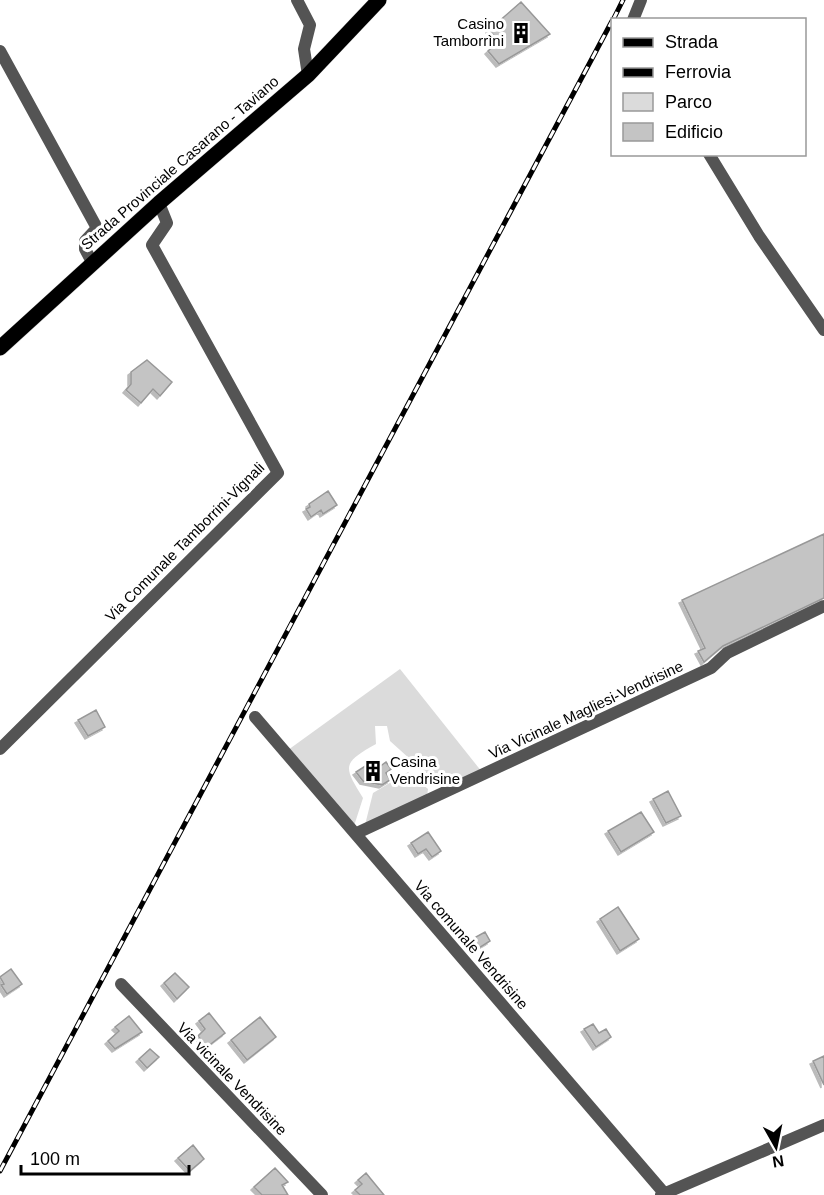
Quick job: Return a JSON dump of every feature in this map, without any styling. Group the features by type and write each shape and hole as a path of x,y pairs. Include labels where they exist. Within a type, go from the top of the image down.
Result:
{"main road":[{"name":"Strada Provinciale Casarano - Taviano","path":"0,348 159,203 308,75 379,0"}],"street":[{"path":"297,0 310,25 304,49 308,75"},
{"path":"633,18 641,0"},
{"path":"0,51 97,228 85,241 85,249 93,264"},
{"path":"710,156 759,236 824,330"},
{"name":"Via Comunale Tamborrini-Vignali","path":"0,749 278,473 152,245 167,224 159,203"},
{"name":"Via Vicinale Magliesi-Vendrisine","path":"357,833 711,668 727,653 824,606"},
{"name":"Via comunale Vendrisine","path":"255,717 357,833 663,1194"},
{"name":"Via vicinale Vendrisine","path":"121,984 322,1195"},
{"path":"663,1194 824,1125"}],"green space":[{"path":"400,669 482,772 447,787 440,786 390,741 387,726 375,726 376,744 357,756 349,766 352,779 363,798 354,826 288,750"},
{"path":"408,772 428,789 427,796 365,825 373,793"}],"building":[{"name":"Casino Tamborrìni","path":"521,2 550,34 499,64 488,51 499,41 489,30"},
{"path":"147,360 172,382 160,396 153,389 141,403 126,390 131,384 131,372"},
{"path":"328,491 337,505 323,514 321,510 311,517 306,509 310,507 309,504"},
{"path":"824,534 824,598 723,646 704,662 698,651 705,648 682,600"},
{"path":"96,710 105,727 88,736 78,720"},
{"name":"Casina Vendrisine","path":"386,762 391,769 386,773 390,780 382,785 363,781 356,772 370,763 375,770"},
{"path":"668,791 681,816 666,823 653,799"},
{"path":"641,812 654,832 621,852 608,831"},
{"path":"428,832 441,851 432,857 426,849 418,854 411,843"},
{"path":"618,907 639,939 620,951 600,919"},
{"path":"485,932 490,941 479,948 474,938"},
{"path":"11,969 22,984 7,994 1,985 4,984 0,977"},
{"path":"175,973 189,987 177,999 164,983"},
{"path":"209,1013 225,1033 207,1047 198,1036 205,1029 199,1021"},
{"path":"129,1016 142,1032 115,1049 108,1041 119,1031 115,1027"},
{"path":"260,1017 276,1037 247,1060 231,1040"},
{"path":"593,1024 599,1033 606,1029 611,1037 596,1047 584,1029"},
{"path":"150,1049 159,1057 147,1068 139,1059"},
{"path":"824,1056 824,1085 813,1061"},
{"path":"193,1145 204,1159 190,1171 178,1158"},
{"path":"275,1168 288,1182 282,1185 288,1195 262,1195 254,1187"},
{"path":"366,1173 384,1195 360,1195 355,1190 362,1184 358,1180"}],"railway":[{"path":"614,18 623,0"},
{"path":"0,1171 611,23"}],"place":[{"name":"Casino Tamborrìni","path":"521,33"},
{"name":"Casina Vendrisine","path":"373,771"}]}
